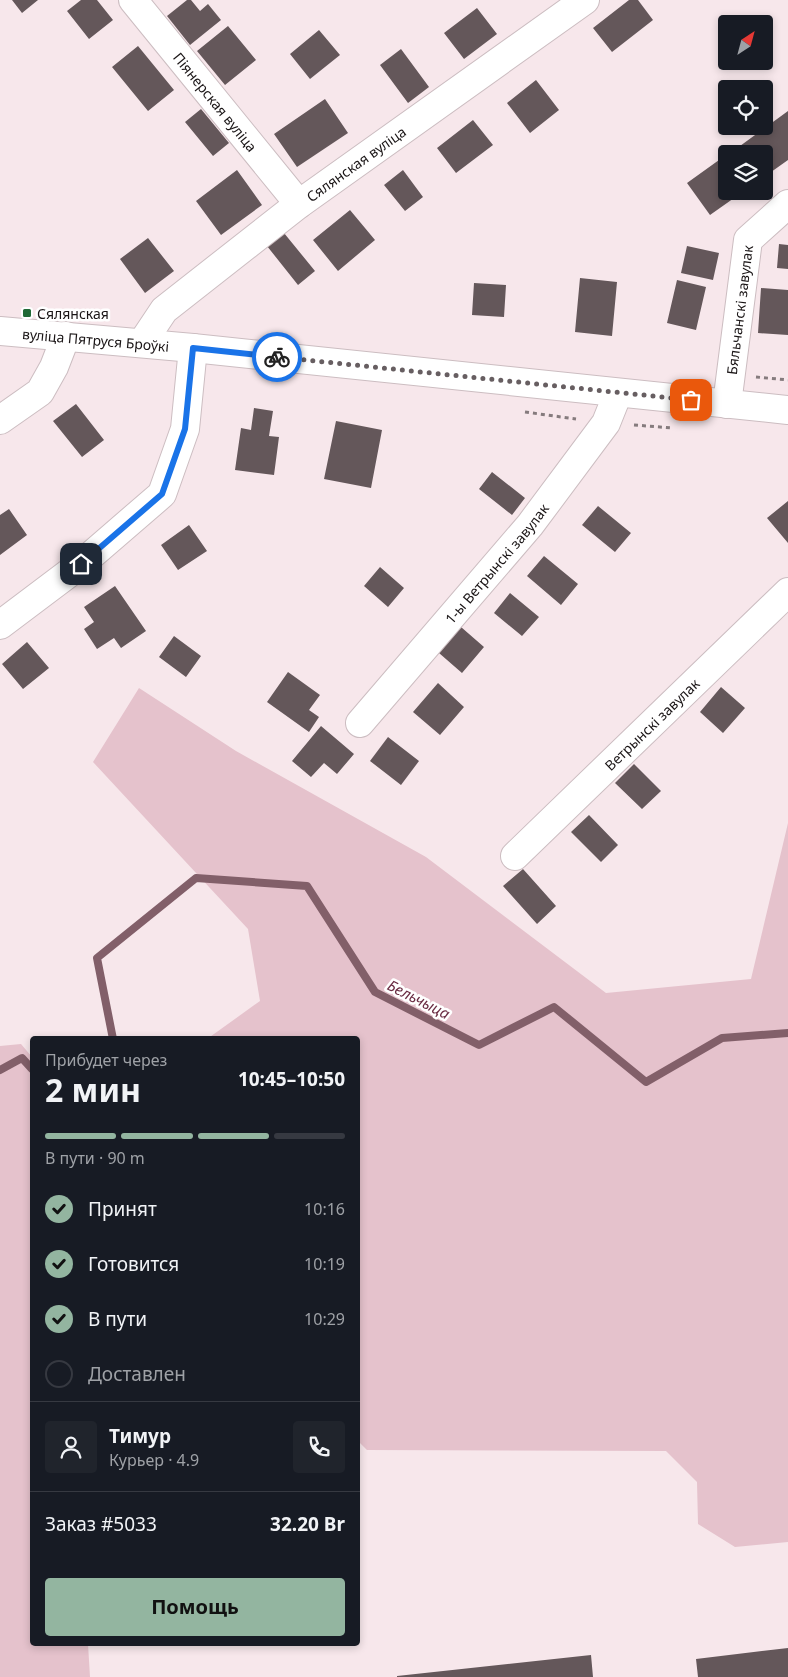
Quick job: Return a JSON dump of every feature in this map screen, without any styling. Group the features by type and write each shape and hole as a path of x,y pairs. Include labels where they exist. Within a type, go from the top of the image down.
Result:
{"street":[{"name":"Піянерская вуліца","path":"133,0 300,204"},
{"name":"Сялянская вуліца","path":"142,343 164,310 300,204 585,0"},
{"name":"Бяльчанскі завулак","path":"727,404 748,240 788,204"},
{"name":"вуліца Пятруся Броўкі","path":"0,331 193,348 788,410"},
{"path":"0,420 40,392 54,367 66,336"},
{"path":"0,625 81,564 162,494 185,429 193,348"},
{"name":"1-ы Ветрынскі завулак","path":"360,723 530,525 606,423 618,393"},
{"name":"Ветрынскі завулак","path":"515,856 788,592"}],"shaded area":[{"path":"139,688 236,751 426,857 606,993 751,979 788,823 788,1542 735,1547 698,1524 697,1482 666,1451 367,1450 360,1443 360,1036 211,1036 260,1001 248,929 93,762"},
{"path":"21,1044 30,1055 30,1646 88,1646 90,1677 0,1677 0,1046"}],"building":[{"path":"12,0 38,0 22,13"},
{"path":"81,0 97,0 113,20 89,39 67,11"},
{"path":"187,0 191,0 200,11 208,4 221,20 190,45 167,16"},
{"path":"629,0 638,0 653,20 612,52 593,28"},
{"path":"477,8 497,34 464,59 444,33"},
{"path":"228,26 256,60 225,85 197,51"},
{"path":"319,30 340,55 310,79 290,54"},
{"path":"138,46 174,90 148,111 112,67"},
{"path":"401,49 429,87 408,103 380,65"},
{"path":"536,80 559,110 530,133 507,103"},
{"path":"325,99 348,133 297,167 274,134"},
{"path":"201,109 229,143 213,156 185,122"},
{"path":"788,111 788,160 773,171 773,145 741,145 755,135 773,135 773,122"},
{"path":"473,120 493,145 456,173 437,148"},
{"path":"718,161 718,200 731,200 710,215 687,183"},
{"path":"237,170 262,205 221,235 196,201"},
{"path":"403,170 423,197 405,211 384,185"},
{"path":"350,210 375,240 338,271 313,240"},
{"path":"284,233 315,271 298,285 267,246"},
{"path":"148,238 174,271 145,293 120,259"},
{"path":"779,244 788,245 788,269 777,268"},
{"path":"687,246 719,253 713,280 681,273"},
{"path":"580,278 617,282 612,336 575,332"},
{"path":"677,280 706,287 696,330 667,323"},
{"path":"474,283 506,285 504,317 472,315"},
{"path":"761,288 788,290 788,335 758,333"},
{"path":"76,404 104,440 82,457 53,421"},
{"path":"254,408 273,411 269,436 279,437 274,475 235,470 241,428 251,430"},
{"path":"336,421 382,430 371,488 324,479"},
{"path":"492,472 525,498 512,515 479,489"},
{"path":"788,501 788,543 767,518"},
{"path":"598,506 631,533 615,552 582,525"},
{"path":"9,509 27,535 0,555 0,515"},
{"path":"189,525 207,551 178,570 161,545"},
{"path":"544,556 578,584 561,605 527,576"},
{"path":"380,567 404,588 388,607 364,586"},
{"path":"115,586 146,631 121,648 114,638 97,649 84,629 94,622 84,607"},
{"path":"510,593 539,617 522,636 494,613"},
{"path":"461,627 484,647 462,673 439,653"},
{"path":"174,636 201,656 186,677 159,657"},
{"path":"27,642 49,668 23,689 2,664"},
{"path":"288,672 320,695 309,710 319,717 309,732 267,702"},
{"path":"438,683 464,707 440,735 413,712"},
{"path":"721,687 745,708 723,733 700,712"},
{"path":"321,726 354,754 337,774 324,763 311,777 292,761"},
{"path":"388,737 419,761 401,785 370,761"},
{"path":"634,764 661,791 642,809 615,783"},
{"path":"589,815 618,845 601,862 571,832"},
{"path":"523,869 556,906 537,924 503,886"},
{"path":"788,1648 788,1677 698,1677 696,1659"},
{"path":"591,1655 593,1677 397,1677 397,1676"}],"waterway":[{"name":"Бельчыца","path":"112,1036 97,958 196,878 307,886 375,992 479,1045 554,1007 646,1082 722,1038 788,1033"},
{"name":"Бельчыца","path":"0,1070 22,1058 30,1067"}],"way so far":[{"path":"277,357 691,400"}],"place":[{"name":"Сялянская","path":"27,313"}],"route":[{"path":"81,564 162,494 185,429 193,348 277,357"}]}
